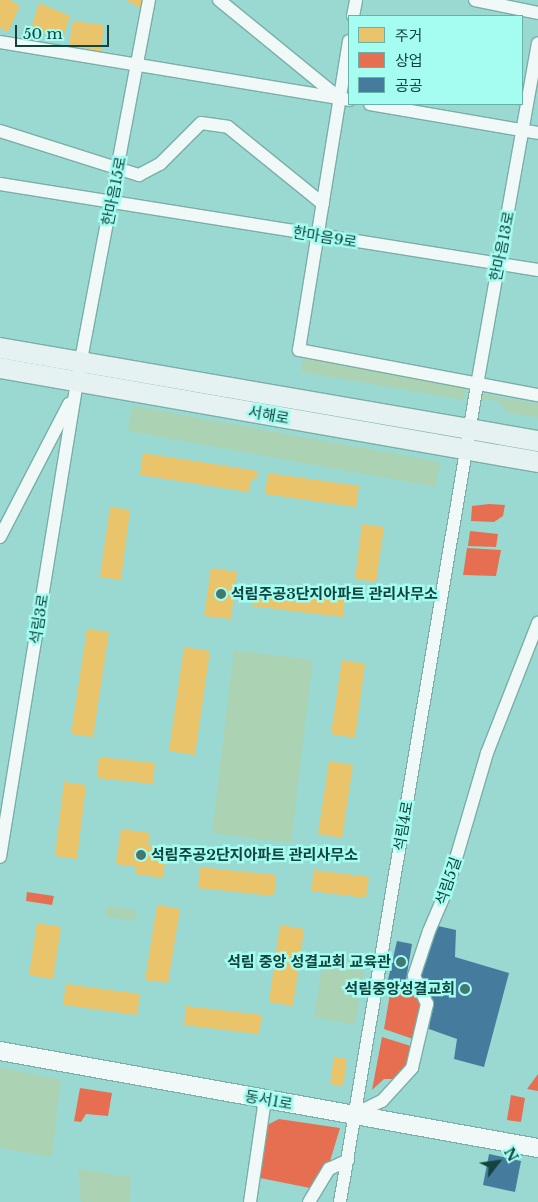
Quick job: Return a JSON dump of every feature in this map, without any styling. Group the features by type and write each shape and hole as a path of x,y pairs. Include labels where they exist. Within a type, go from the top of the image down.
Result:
{"main road":[{"name":"서해로","path":"0,348 538,441"},
{"name":"서해로","path":"0,368 76,387 538,462"}],"street":[{"name":"한마음15로","path":"76,387 149,0"},
{"path":"219,0 345,99"},
{"path":"353,15 356,0"},
{"path":"475,0 538,13"},
{"path":"0,42 137,67 345,99"},
{"name":"한마음13로","path":"467,449 538,44"},
{"path":"348,56 345,99 322,204 298,350 477,385 538,394"},
{"path":"376,105 538,133"},
{"path":"0,131 118,170 140,175 160,164 201,123 228,127 322,204"},
{"name":"한마음9로","path":"0,184 112,204 538,270"},
{"path":"0,537 76,387"},
{"name":"석림3로","path":"0,857 76,387"},
{"name":"석림4로","path":"340,1202 348,1160 353,1115 467,449"},
{"name":"석림5길","path":"353,1115 382,1101 412,1069 427,1004 414,976 429,931 447,889 487,753 538,623"},
{"name":"동서1로","path":"0,1051 538,1148"},
{"path":"250,1202 265,1099"},
{"path":"309,1202 329,1169 348,1160"}],"green space":[{"path":"303,358 466,385 464,400 301,372"},
{"path":"483,394 538,404 538,418 507,412 498,401 481,399"},
{"path":"132,406 440,462 436,487 128,431"},
{"path":"234,650 313,660 291,843 212,833"},
{"path":"107,906 136,910 135,921 105,917"},
{"path":"324,954 366,961 355,1025 314,1017"},
{"path":"0,1067 61,1080 52,1157 0,1148"},
{"path":"78,1169 131,1177 130,1202 81,1202"}],"building: 주거":[{"path":"0,0 10,0 20,6 8,32 0,28"},
{"path":"126,0 154,0 153,15"},
{"path":"39,3 70,16 63,38 31,29"},
{"path":"73,21 104,25 101,52 69,44"},
{"path":"143,453 257,471 257,477 251,480 249,492 140,475"},
{"path":"268,473 359,486 356,507 265,494"},
{"path":"110,507 130,510 121,580 100,577"},
{"path":"362,524 384,527 376,582 355,579"},
{"name":"석림주공3단지아파트 관리사무소","path":"211,568 237,572 231,619 204,616"},
{"path":"255,587 345,598 343,617 252,606"},
{"path":"87,629 109,632 93,737 71,734"},
{"path":"184,647 210,651 195,755 169,751"},
{"path":"342,660 365,664 355,738 331,734"},
{"path":"99,757 155,763 153,784 97,778"},
{"path":"329,761 353,765 342,838 318,834"},
{"path":"64,782 86,785 77,859 55,856"},
{"name":"석림주공2단지아파트 관리사무소","path":"121,829 150,833 148,845 167,847 163,878 135,874 137,867 116,864"},
{"path":"200,867 276,875 274,896 198,888"},
{"path":"314,870 369,877 366,898 311,891"},
{"path":"157,905 180,909 168,983 145,980"},
{"path":"37,923 61,927 53,979 29,975"},
{"path":"280,925 304,929 293,1006 269,1002"},
{"path":"66,984 140,994 137,1015 63,1005"},
{"path":"186,1006 262,1015 259,1034 184,1025"},
{"path":"334,1057 347,1059 343,1086 330,1084"}],"building: 상업":[{"path":"505,505 503,516 494,522 471,521 472,506"},
{"path":"470,531 498,534 496,547 468,546"},
{"path":"467,548 501,550 496,576 463,575"},
{"path":"27,892 54,896 52,905 26,901"},
{"path":"391,988 415,991 422,1006 416,1040 384,1029"},
{"path":"382,1037 414,1047 409,1067 398,1079 384,1079 372,1090"},
{"path":"538,1074 538,1091 527,1089"},
{"path":"80,1088 112,1093 108,1116 86,1114 81,1122 74,1121"},
{"path":"511,1095 525,1098 521,1122 507,1120"},
{"path":"279,1119 340,1128 330,1161 310,1188 260,1178 261,1128"}],"building: 공공":[{"name":"석림중앙성결교회","path":"438,926 456,930 455,957 509,973 484,1067 454,1059 457,1039 429,1029 432,1002 419,977"},
{"name":"석림 중앙 성결교회 교육관","path":"397,941 412,944 405,986 388,980"},
{"path":"489,1154 521,1161 515,1192 483,1185"}],"place":[{"name":"석림주공3단지아파트 관리사무소","path":"221,594"},
{"name":"석림주공2단지아파트 관리사무소","path":"141,855"},
{"name":"석림 중앙 성결교회 교육관","path":"401,962"},
{"name":"석림중앙성결교회","path":"465,989"}]}
